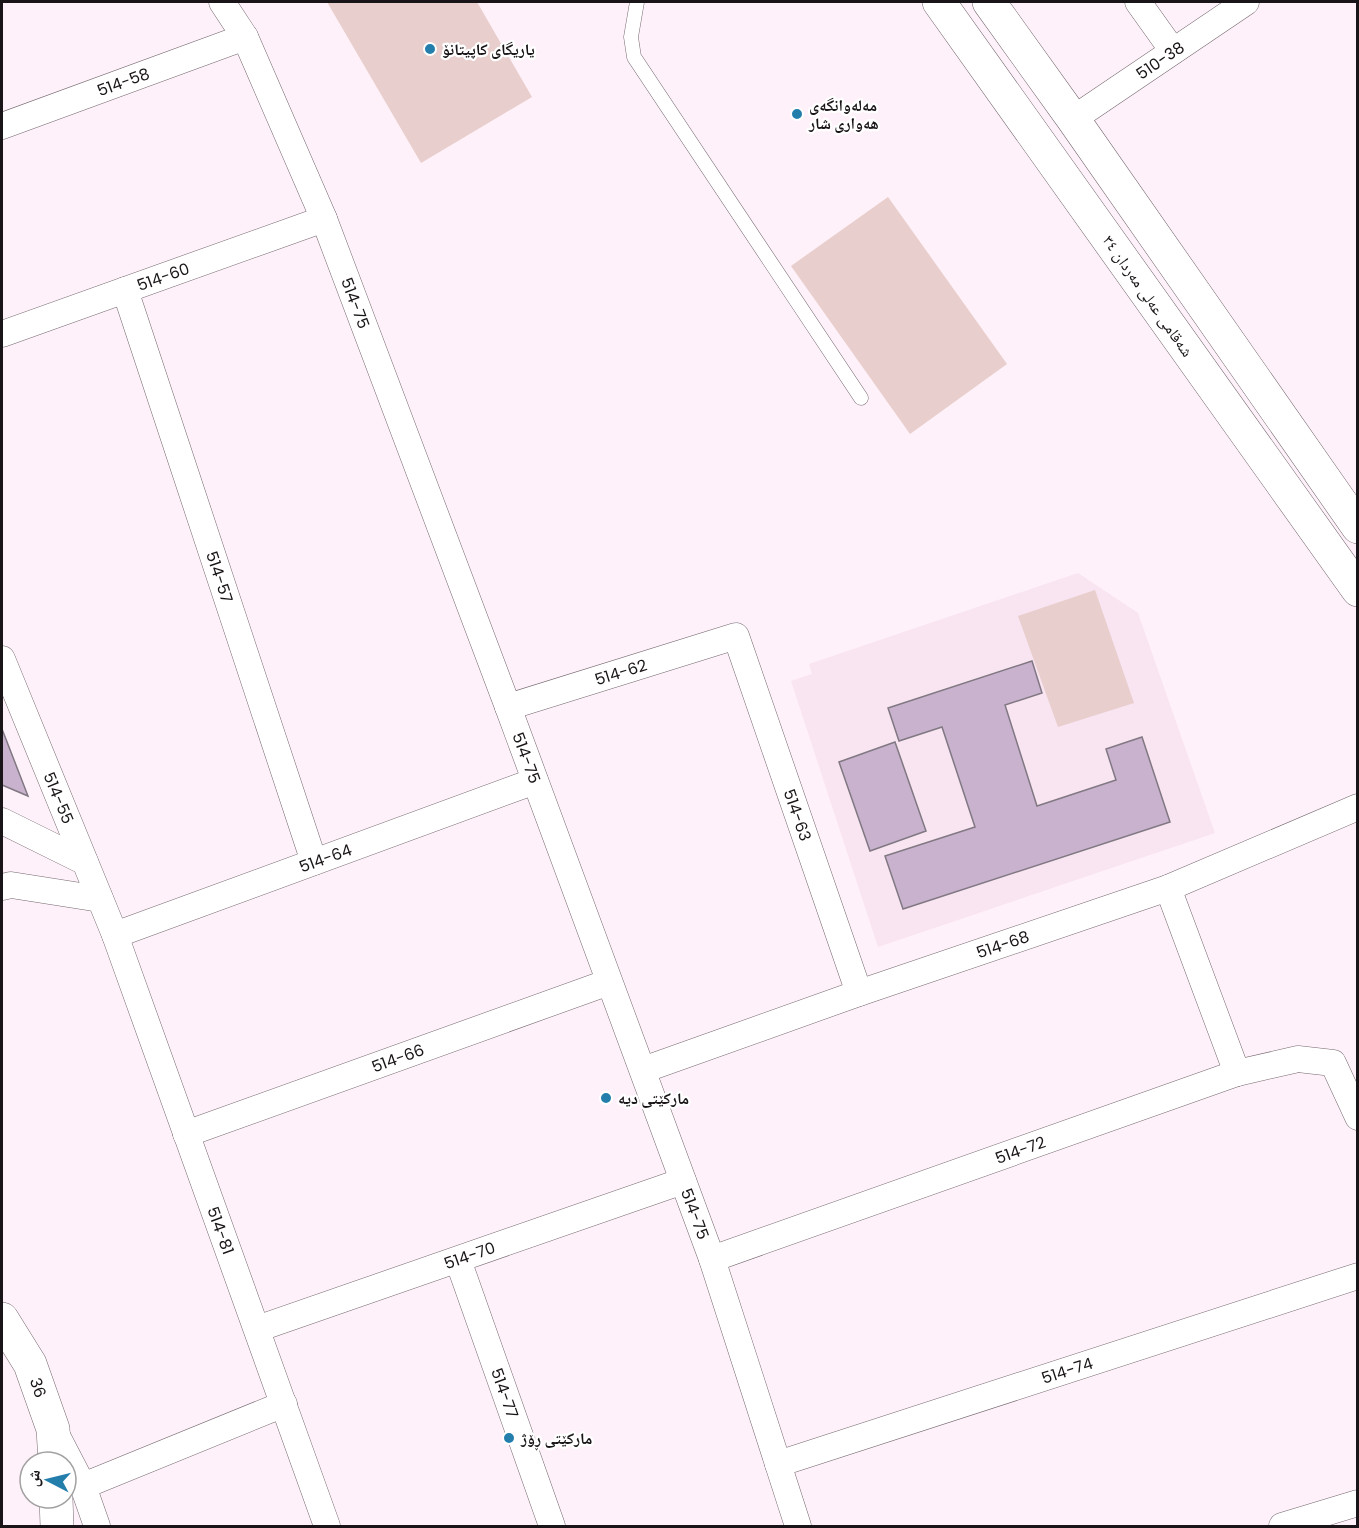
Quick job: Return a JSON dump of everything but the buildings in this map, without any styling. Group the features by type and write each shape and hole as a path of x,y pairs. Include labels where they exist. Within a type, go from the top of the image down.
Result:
{"main road":[{"name":"شەقامی عەلی مەردان ٣٤","path":"939,2 1358,590"},
{"path":"989,2 1358,527"},
{"name":"36","path":"2,1319 30,1364 53,1429 54,1450"},
{"path":"57,1527 63,1510"}],"street":[{"name":"514-75","path":"222,2 245,37 324,219 712,1258 798,1527"},
{"path":"1137,2 1173,51"},
{"name":"510-38","path":"1073,119 1246,2"},
{"name":"514-58","path":"2,126 245,37"},
{"name":"514-60","path":"2,334 324,219"},
{"name":"514-57","path":"125,290 314,862"},
{"name":"514-62","path":"508,707 736,636"},
{"name":"514-63","path":"736,636 859,993"},
{"name":"514-55","path":"2,659 115,935"},
{"name":"514-64","path":"115,935 535,781"},
{"name":"514-68","path":"643,1070 859,993 1168,888 1358,807"},
{"path":"2,821 85,862"},
{"path":"2,887 11,885 100,899"},
{"path":"1168,888 1237,1074"},
{"name":"514-81","path":"115,935 327,1527"},
{"name":"514-66","path":"186,1134 609,982"},
{"name":"514-72","path":"712,1258 1237,1074 1298,1059 1334,1063 1358,1117"},
{"name":"514-70","path":"257,1329 683,1181"},
{"name":"514-77","path":"458,1260 552,1527"},
{"name":"514-74","path":"778,1464 1358,1275"},
{"path":"78,1488 284,1404"},
{"path":"53,1429 58,1450"},
{"path":"78,1503 97,1527"},
{"path":"1282,1527 1358,1503"}],"lane":[{"path":"637,2 630,37 634,57 861,398"}],"shaded area":[{"name":"یاریگای کاپیتانۆ","path":"327,2 477,2 532,97 421,163"},
{"path":"888,197 1007,364 910,434 791,266"},
{"path":"1078,573 1138,613 1215,833 878,947 791,681 812,674 809,664"},
{"path":"1095,590 1134,703 1058,727 1018,616"}],"place":[{"name":"یاریگای کاپیتانۆ","path":"430,49"},
{"name":"مەلەوانگەی هەواری شار","path":"797,114"},
{"name":"مارکێتی دیە","path":"606,1098"},
{"name":"مارکێتی ڕۆژ","path":"509,1438"}]}
